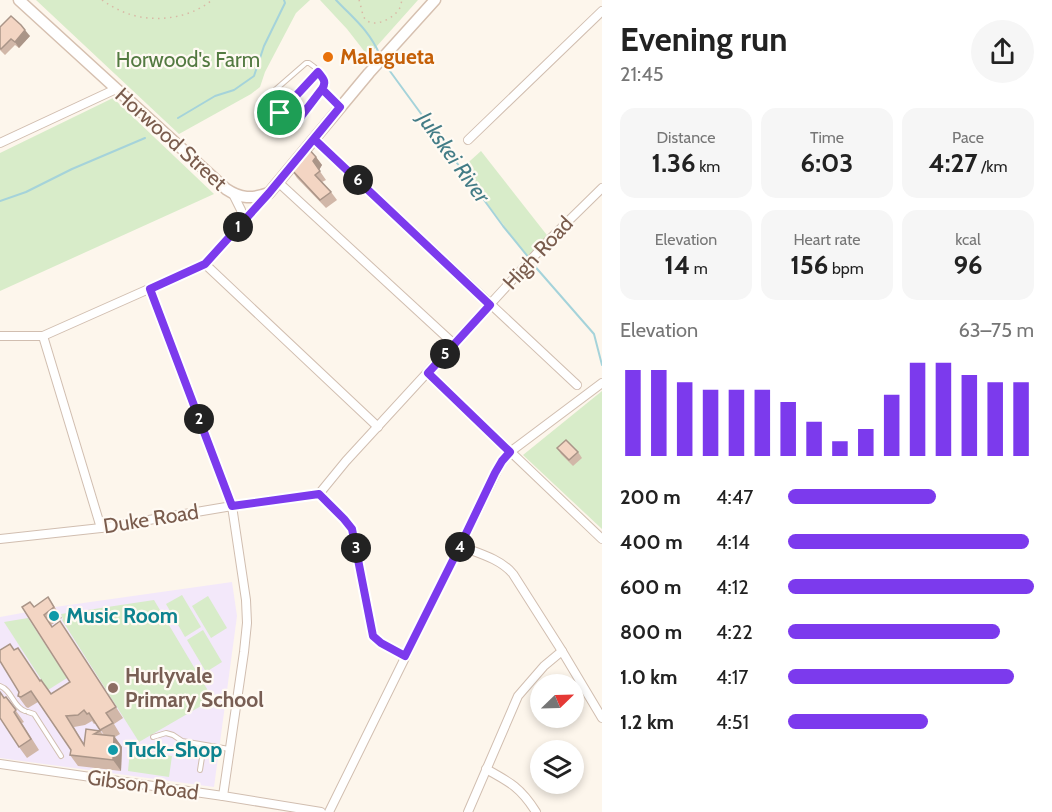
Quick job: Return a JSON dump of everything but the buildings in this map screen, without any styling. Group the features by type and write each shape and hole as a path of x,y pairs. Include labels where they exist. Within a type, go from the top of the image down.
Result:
{"main road":[{"name":"Horwood Street","path":"18,0 226,189 233,194 251,198 269,193"},
{"path":"269,193 369,72 435,0"}],"street":[{"path":"468,140 602,11"},
{"path":"0,143 116,89"},
{"path":"314,139 577,385"},
{"path":"278,182 454,344"},
{"name":"High Road","path":"428,373 550,239 602,188"},
{"path":"0,336 43,336 205,264 269,193"},
{"path":"233,194 241,210 243,221"},
{"path":"205,264 378,427"},
{"path":"150,289 232,506 248,613 223,796"},
{"path":"43,336 101,528"},
{"path":"405,656 373,636 352,529 319,494 428,373 602,539"},
{"path":"329,812 502,461 510,452 602,383"},
{"name":"Duke Road","path":"0,539 101,528 319,494"},
{"path":"460,546 509,569 602,718"},
{"path":"468,812 518,696 544,666 562,651"},
{"name":"Gibson Road","path":"0,764 321,812"},
{"path":"486,769 520,790 536,812"}],"lane":[{"path":"306,63 313,65 318,72 325,84 296,123 289,124 272,100 275,90 306,63"},
{"path":"280,113 318,72"},
{"path":"322,89 340,107"},
{"path":"0,686 5,687 19,708 34,714 61,756"},
{"path":"153,737 166,733 182,741 230,750"},
{"path":"200,770 204,745"}],"path":[{"path":"102,0 134,16 153,18 173,17 191,12 212,0"},
{"path":"359,0 364,18 373,22 390,18 400,8 402,0"}],"shaded area":[{"name":"Hurlyvale Primary School","path":"232,582 237,616 214,787 0,758 0,617"}],"green space":[{"name":"Horwood's Farm","path":"36,0 310,0 296,13 265,72 260,87 179,134"},
{"path":"320,0 418,0 368,56"},
{"path":"113,98 214,194 0,291 0,153"},
{"path":"481,151 550,239 530,260 461,169"},
{"path":"602,391 602,529 523,455"},
{"path":"182,595 201,627 185,637 166,604"},
{"path":"208,596 227,628 211,638 192,606"},
{"path":"154,600 213,699 139,742 62,620 61,614"},
{"path":"28,618 67,678 48,690 4,622"},
{"path":"203,630 222,662 206,672 187,640"},
{"path":"130,750 172,756 169,777 128,771"}],"waterway":[{"name":"Jukskei River","path":"178,118 215,96 234,90 254,76 264,46 285,3 284,0"},
{"path":"336,0 366,31 380,55"},
{"name":"Jukskei River","path":"384,63 529,258"},
{"path":"0,201 26,192 72,169 145,138"},
{"name":"Jukskei River","path":"532,263 594,334 602,365"}],"place":[{"name":"Malagueta","path":"328,57"},
{"name":"Music Room","path":"54,616"},
{"name":"Hurlyvale Primary School","path":"113,688"},
{"name":"Tuck-Shop","path":"113,750"}],"route":[{"path":"280,113 289,124 296,123 322,89 340,107 269,193 205,264 150,289 232,506 319,494 352,529 373,636 405,656 495,473 510,452 428,373 490,305 314,139 340,107 322,89 325,84 318,72 280,113"}]}
